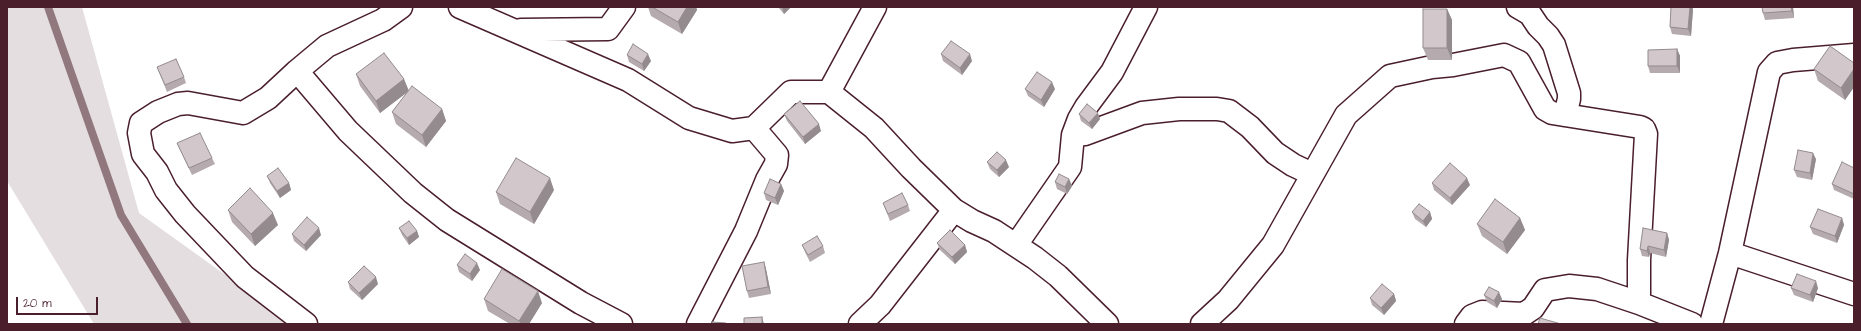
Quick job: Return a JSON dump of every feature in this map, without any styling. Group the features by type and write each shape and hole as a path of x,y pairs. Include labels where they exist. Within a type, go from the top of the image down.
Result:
{"street":[{"path":"306,324 245,278 185,214 166,190 157,172 143,154 139,133 140,124 158,112 178,104 188,103 242,113 268,98 327,46 383,20 401,7"},
{"path":"460,7 628,80 689,118 732,131 754,128 791,92 829,92 874,128 911,168 954,210 972,221 994,231 1016,245 1058,276 1107,324"},
{"path":"514,30 608,29 624,7"},
{"path":"829,92 875,7"},
{"path":"1016,245 1070,167 1073,135 1086,107 1112,72 1146,7"},
{"path":"1518,7 1530,14 1554,45 1569,93 1569,99 1564,115"},
{"path":"1202,324 1228,300 1273,245 1346,115 1390,76 1432,66 1453,65 1504,55 1519,62 1545,109 1564,115 1640,127 1644,129 1646,134 1639,260 1639,303"},
{"path":"1711,324 1730,253 1769,72 1777,63 1854,55"},
{"path":"297,71 348,131 413,193 447,220 581,302 621,324"},
{"path":"1073,135 1085,134 1142,113 1179,109 1217,109 1229,111 1250,127 1275,153 1293,165 1312,174"},
{"path":"698,324 746,230 776,164 777,155 754,128"},
{"path":"860,324 880,305 954,210"},
{"path":"1730,253 1854,294"},
{"path":"1466,324 1472,316 1482,312 1524,314 1532,308 1545,290 1569,286 1597,289 1639,303 1692,324"},
{"path":"1224,324 1224,312 1228,300"}],"shaded area":[{"path":"7,7 82,7 139,213 294,324 94,324 7,181"}],"building":[{"path":"652,7 687,7 678,22"},
{"path":"1671,7 1690,7 1688,29 1670,27"},
{"path":"1762,7 1791,7 1792,11 1763,13"},
{"path":"1423,9 1447,9 1447,48 1423,48"},
{"path":"951,41 970,54 960,68 941,54"},
{"path":"633,44 648,54 642,64 627,55"},
{"path":"1830,46 1854,63 1854,69 1841,88 1814,69"},
{"path":"1677,49 1677,66 1648,66 1648,50"},
{"path":"384,53 404,79 376,101 356,74"},
{"path":"176,59 184,77 165,85 157,67"},
{"path":"1037,72 1052,82 1041,100 1025,89"},
{"path":"412,86 442,109 422,135 392,112"},
{"path":"800,101 819,124 803,137 784,114"},
{"path":"1087,104 1098,113 1089,123 1079,114"},
{"path":"200,133 212,158 189,168 177,143"},
{"path":"1798,150 1813,153 1810,173 1794,170"},
{"path":"997,152 1006,160 997,170 987,162"},
{"path":"516,158 550,178 530,212 496,192"},
{"path":"1842,162 1854,168 1854,194 1832,184"},
{"path":"1450,163 1467,178 1450,198 1432,183"},
{"path":"278,168 289,183 277,191 267,176"},
{"path":"1059,174 1069,179 1065,187 1055,182"},
{"path":"770,179 781,184 775,198 764,193"},
{"path":"250,188 273,213 251,234 228,210"},
{"path":"902,193 908,205 888,214 883,203"},
{"path":"1495,199 1520,218 1503,242 1477,224"},
{"path":"1419,204 1430,212 1423,221 1412,212"},
{"path":"1818,209 1842,218 1835,236 1810,227"},
{"path":"307,217 319,228 304,245 292,234"},
{"path":"409,221 417,231 407,238 399,228"},
{"path":"1643,228 1667,233 1664,250 1648,246 1647,251 1640,249"},
{"path":"950,230 965,245 952,257 937,243"},
{"path":"817,236 823,246 808,255 802,245"},
{"path":"465,254 477,263 470,274 457,265"},
{"path":"764,262 768,287 747,291 742,266"},
{"path":"364,266 376,277 359,293 348,282"},
{"path":"502,269 538,291 519,321 484,299"},
{"path":"1797,274 1816,281 1810,295 1791,288"},
{"path":"1382,284 1394,294 1381,308 1370,298"},
{"path":"1489,287 1499,292 1494,301 1484,295"},
{"path":"762,317 762,324 744,324 744,318"},
{"path":"1540,318 1561,324 1538,324"},
{"path":"712,322 726,323 726,324 712,324"}],"waterway":[{"path":"48,7 121,215 187,324"}]}
